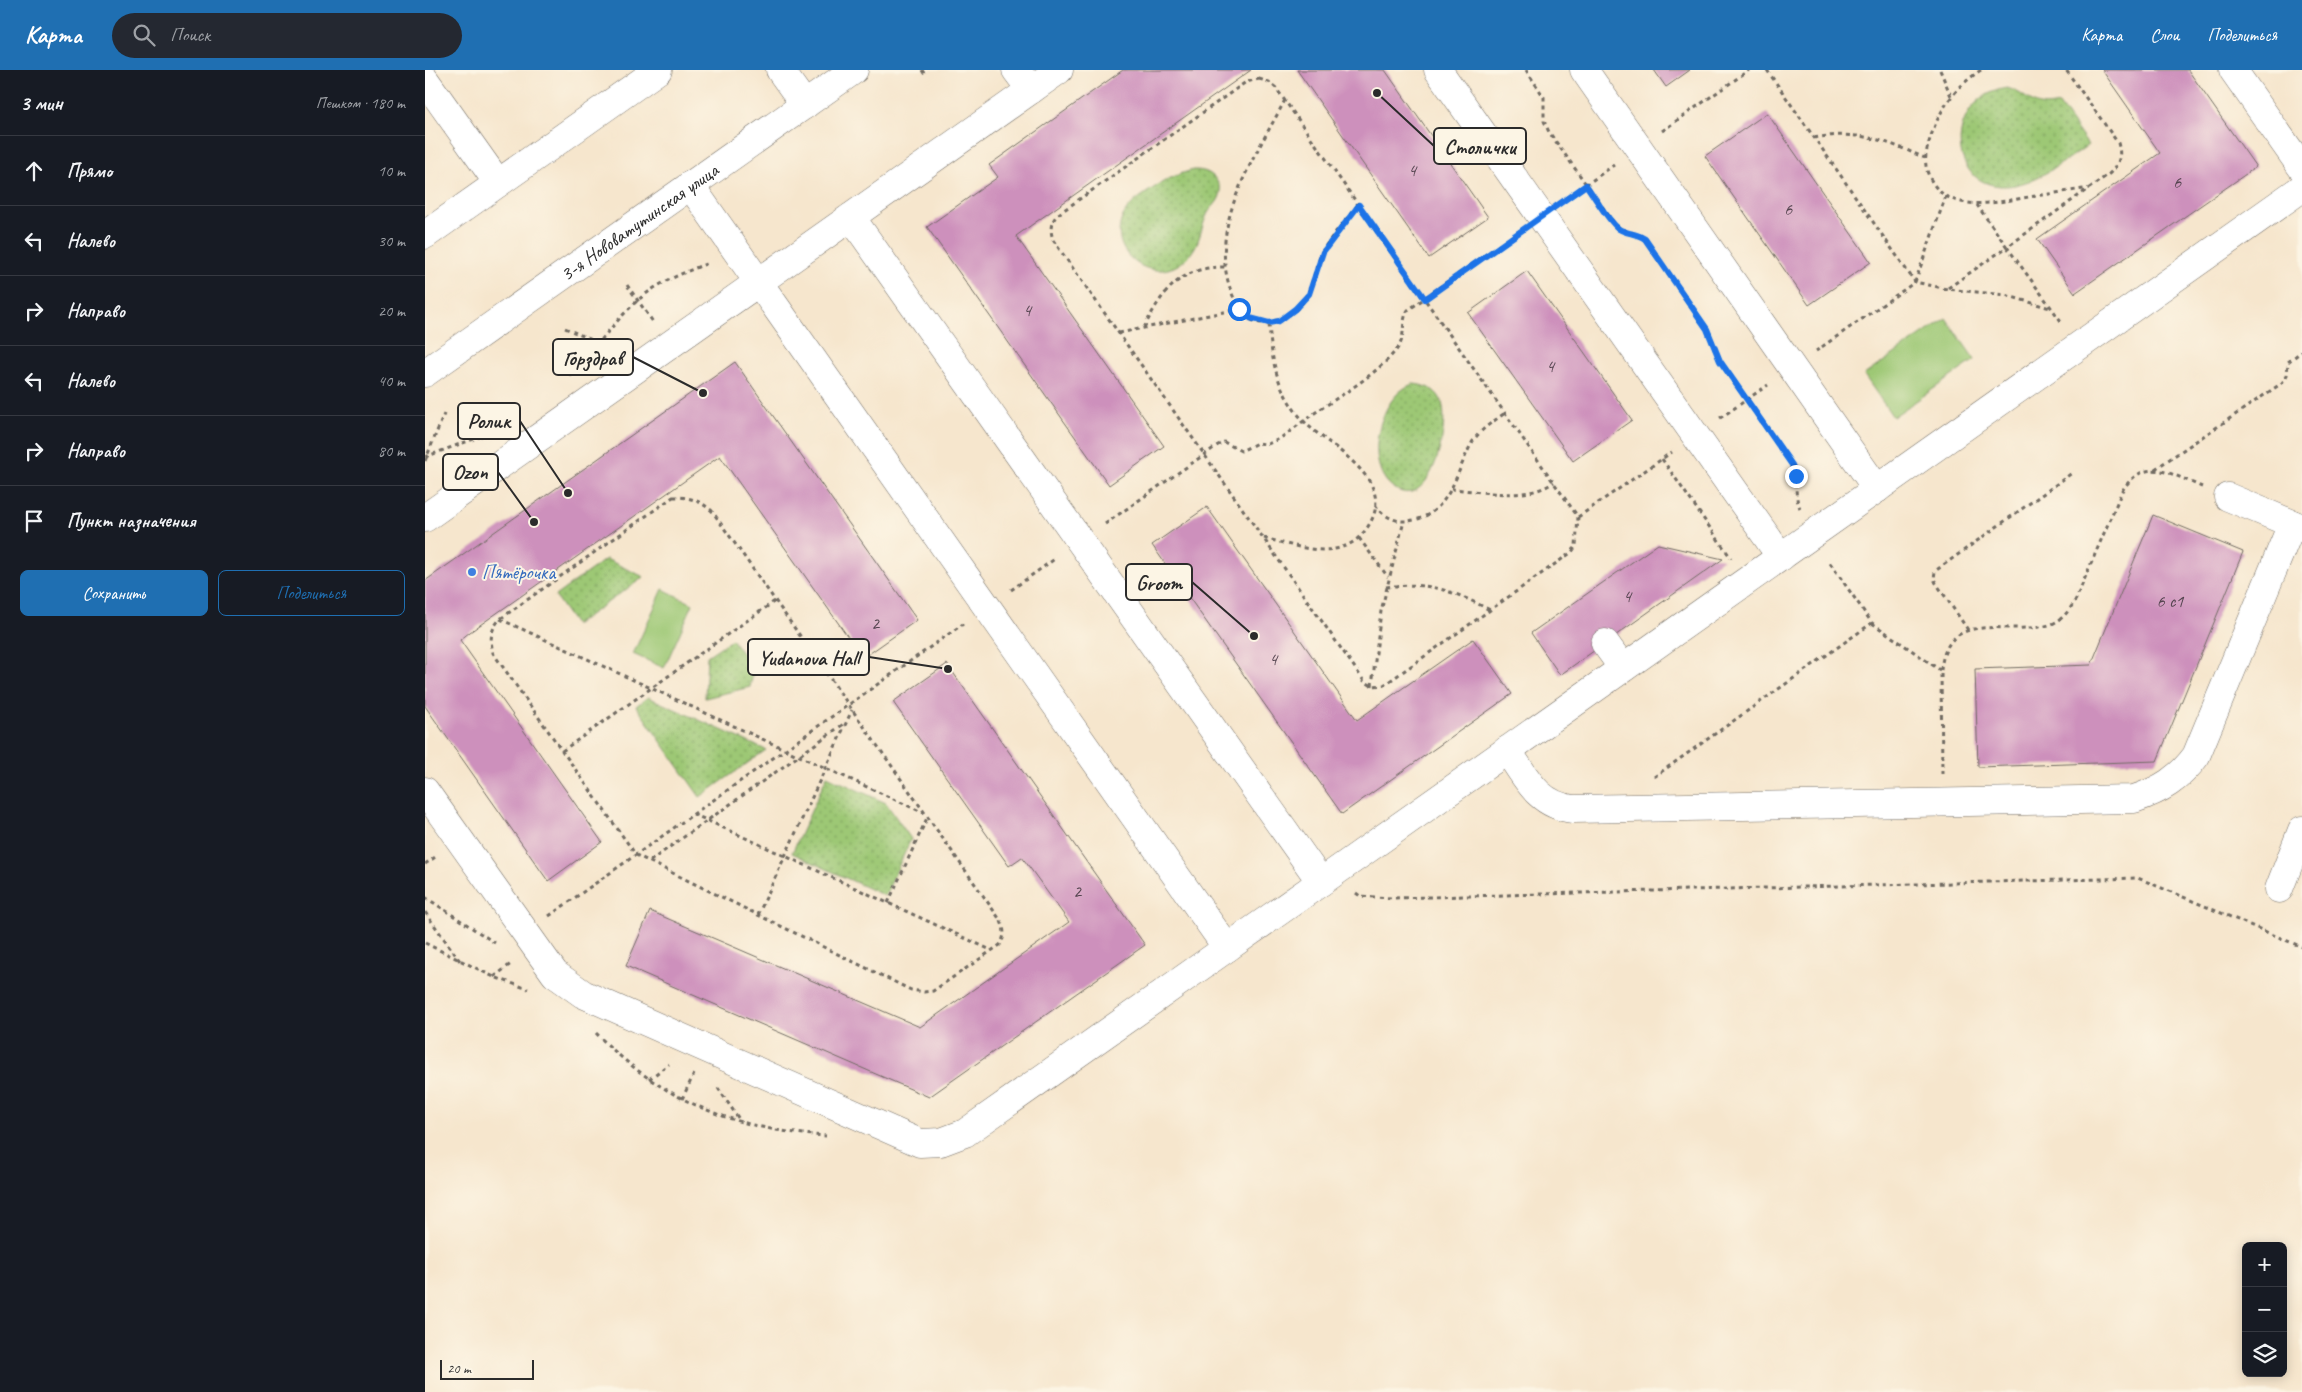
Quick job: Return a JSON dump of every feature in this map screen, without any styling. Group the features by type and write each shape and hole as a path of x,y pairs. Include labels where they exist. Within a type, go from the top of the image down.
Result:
{"street":[{"path":"425,234 658,70"},
{"path":"780,70 805,105"},
{"name":"3-я Нововатутинская улица","path":"425,373 854,70"},
{"path":"425,518 851,217 1023,80 1059,70"},
{"path":"1438,70 1781,557"},
{"path":"1584,70 1877,489"},
{"path":"2233,70 2302,168"},
{"path":"425,80 498,183"},
{"path":"690,185 1227,948"},
{"path":"425,791 555,974 583,994 920,1143 941,1142 965,1133 2302,188"},
{"path":"851,217 1080,541 1327,878"},
{"path":"1507,750 1538,794 1553,805 1573,809 2134,799 2156,792 2184,772 2196,756 2297,526 2228,498"},
{"path":"1605,643 1623,668"},
{"path":"2279,889 2302,830"}],"path":[{"path":"922,70 925,75"},
{"path":"1526,70 1544,97 1546,126 1586,185 1615,225 1623,231 1637,234 1645,239 1707,329 1717,356 1792,465 1796,476 1797,502 1816,531"},
{"path":"425,897 497,944 518,948 636,855 1204,454 1224,442 1241,451 1257,443 1272,443 1373,372 1391,356 1403,338 1404,316 1408,310 1749,70"},
{"path":"1940,70 1951,96"},
{"path":"1981,70 1961,85 1951,96 1932,132 1925,158 1927,173 1935,187 1946,196 1977,204 2091,187"},
{"path":"1947,289 2091,187 2117,166 2121,152 2118,143 2066,70"},
{"path":"1259,79 1269,82 1285,100 1579,517 1574,550 1384,685 1372,686 1364,681 1053,240 1050,229 1057,215 1246,82 1259,79"},
{"path":"1285,100 1240,187 1229,218 1225,249 1226,267 1228,282 1239,309 1250,318 1269,323 1279,321 1295,309 1309,294 1323,252 1359,205"},
{"path":"1814,138 1829,135 1858,135 1888,141 1925,158"},
{"path":"1946,196 1915,282 1947,289 2005,295 2051,308"},
{"path":"1977,204 2078,347"},
{"path":"568,379 615,323 638,301 676,276 712,261 740,256"},
{"path":"1144,328 1154,308 1167,290 1181,278 1196,270 1210,267 1226,267"},
{"path":"627,285 669,345"},
{"path":"1119,333 1239,309"},
{"path":"1263,538 1324,551 1343,548 1359,538 1371,523 1375,505 1372,487 1362,471 1349,457 1303,421 1290,404 1278,381 1272,357 1269,323"},
{"path":"565,328 644,363"},
{"path":"1943,803 1941,670 1945,650 1951,641 1969,630 2037,627 2049,625 2061,619 2068,613 2076,599 2122,491 2128,482 2137,474 2155,469 2282,383 2287,375 2288,362 2302,351"},
{"path":"1375,505 1383,514 1392,519 1404,521 1428,515 1438,508 1451,489 1474,440 1486,427 1505,413"},
{"path":"426,458 444,414"},
{"path":"426,458 494,431"},
{"path":"1662,459 1747,581"},
{"path":"2155,469 2228,498"},
{"path":"1969,630 1936,584 1934,579 1935,571 2071,473"},
{"path":"1451,489 1527,493 1546,488 1554,482"},
{"path":"673,497 689,497 701,502 712,511 775,600 1001,921 1005,930 1000,945 941,987 924,992 911,990 636,855 493,653 490,639 491,632 500,619 673,497"},
{"path":"1372,686 1376,641 1386,587 1404,521"},
{"path":"1359,538 1388,578"},
{"path":"1837,573 1873,623 1941,670"},
{"path":"1386,587 1411,585 1435,587 1454,592 1490,610"},
{"path":"562,751 775,600"},
{"path":"500,619 925,813"},
{"path":"1649,781 1873,623"},
{"path":"758,914 852,710"},
{"path":"650,862 845,723"},
{"path":"693,814 992,951"},
{"path":"888,903 927,817"},
{"path":"1327,878 1360,896 1393,898 2138,878 2302,947"},
{"path":"425,912 460,961"},
{"path":"425,943 460,961 531,990"},
{"path":"593,1031 613,1052 645,1076 678,1097 713,1114 790,1133 829,1136"},
{"path":"715,1084 741,1122"}],"green space":[{"path":"2007,88 2036,104 2049,106 2059,104 2088,145 2039,177 2017,185 2007,186 1986,183 1972,173 1963,159 1960,142 1963,124 1972,108 1987,95"},
{"path":"1194,170 1204,171 1212,175 1221,191 1220,196 1204,221 1195,248 1179,265 1164,270 1149,269 1137,263 1126,253 1120,240 1120,226 1126,211 1138,199 1162,183"},
{"path":"1946,318 1975,360 1893,417 1864,375"},
{"path":"1413,384 1430,388 1439,396 1444,412 1443,428 1435,465 1427,480 1416,490 1404,492 1390,485 1382,474 1378,461 1377,445 1384,414 1391,401 1401,391"},
{"path":"606,559 644,577 575,625 555,596"},
{"path":"663,589 693,604 664,668 633,654"},
{"path":"732,639 754,670 750,687 705,698 707,656"},
{"path":"648,697 766,750 700,797 636,706"},
{"path":"827,776 886,803 911,839 885,896 792,853"}],"building":[{"path":"1123,70 1251,70 1016,236 1164,446 1109,485 927,227 998,177 989,165"},
{"path":"1297,70 1385,70 1488,217 1429,258"},
{"path":"1654,70 1690,70 1666,87"},
{"path":"2102,70 2188,70 2256,167 2075,293 2037,239 2160,153"},
{"path":"1767,113 1871,262 1809,305 1705,156"},
{"path":"1527,271 1632,420 1573,461 1468,313"},
{"path":"735,362 917,620 863,658 720,456 470,632 460,640 602,842 548,881 425,706 425,581"},
{"path":"1207,507 1357,720 1473,639 1512,694 1342,814 1152,545"},
{"path":"2153,515 2243,552 2157,761 1978,767 1975,669 2091,665"},
{"path":"1658,544 1723,559 1560,675 1531,633"},
{"path":"947,664 1145,945 929,1097 626,966 650,911 920,1027 1069,922 1022,857 1009,866 893,702"}],"place":[{"name":"Столички","path":"1377,93"},
{"name":"Горздрав","path":"703,393"},
{"name":"Ролик","path":"568,493"},
{"name":"Ozon","path":"534,522"},
{"name":"Пятёрочка","path":"472,572"},
{"name":"Groom","path":"1254,636"},
{"name":"Yudanova Hall","path":"948,669"}],"route":[{"path":"1239,309 1250,318 1259,322 1269,323 1279,321 1295,309 1309,294 1323,252 1359,205 1425,299 1586,185 1619,229 1637,234 1645,239 1707,329 1717,356 1792,465 1796,476"}]}
